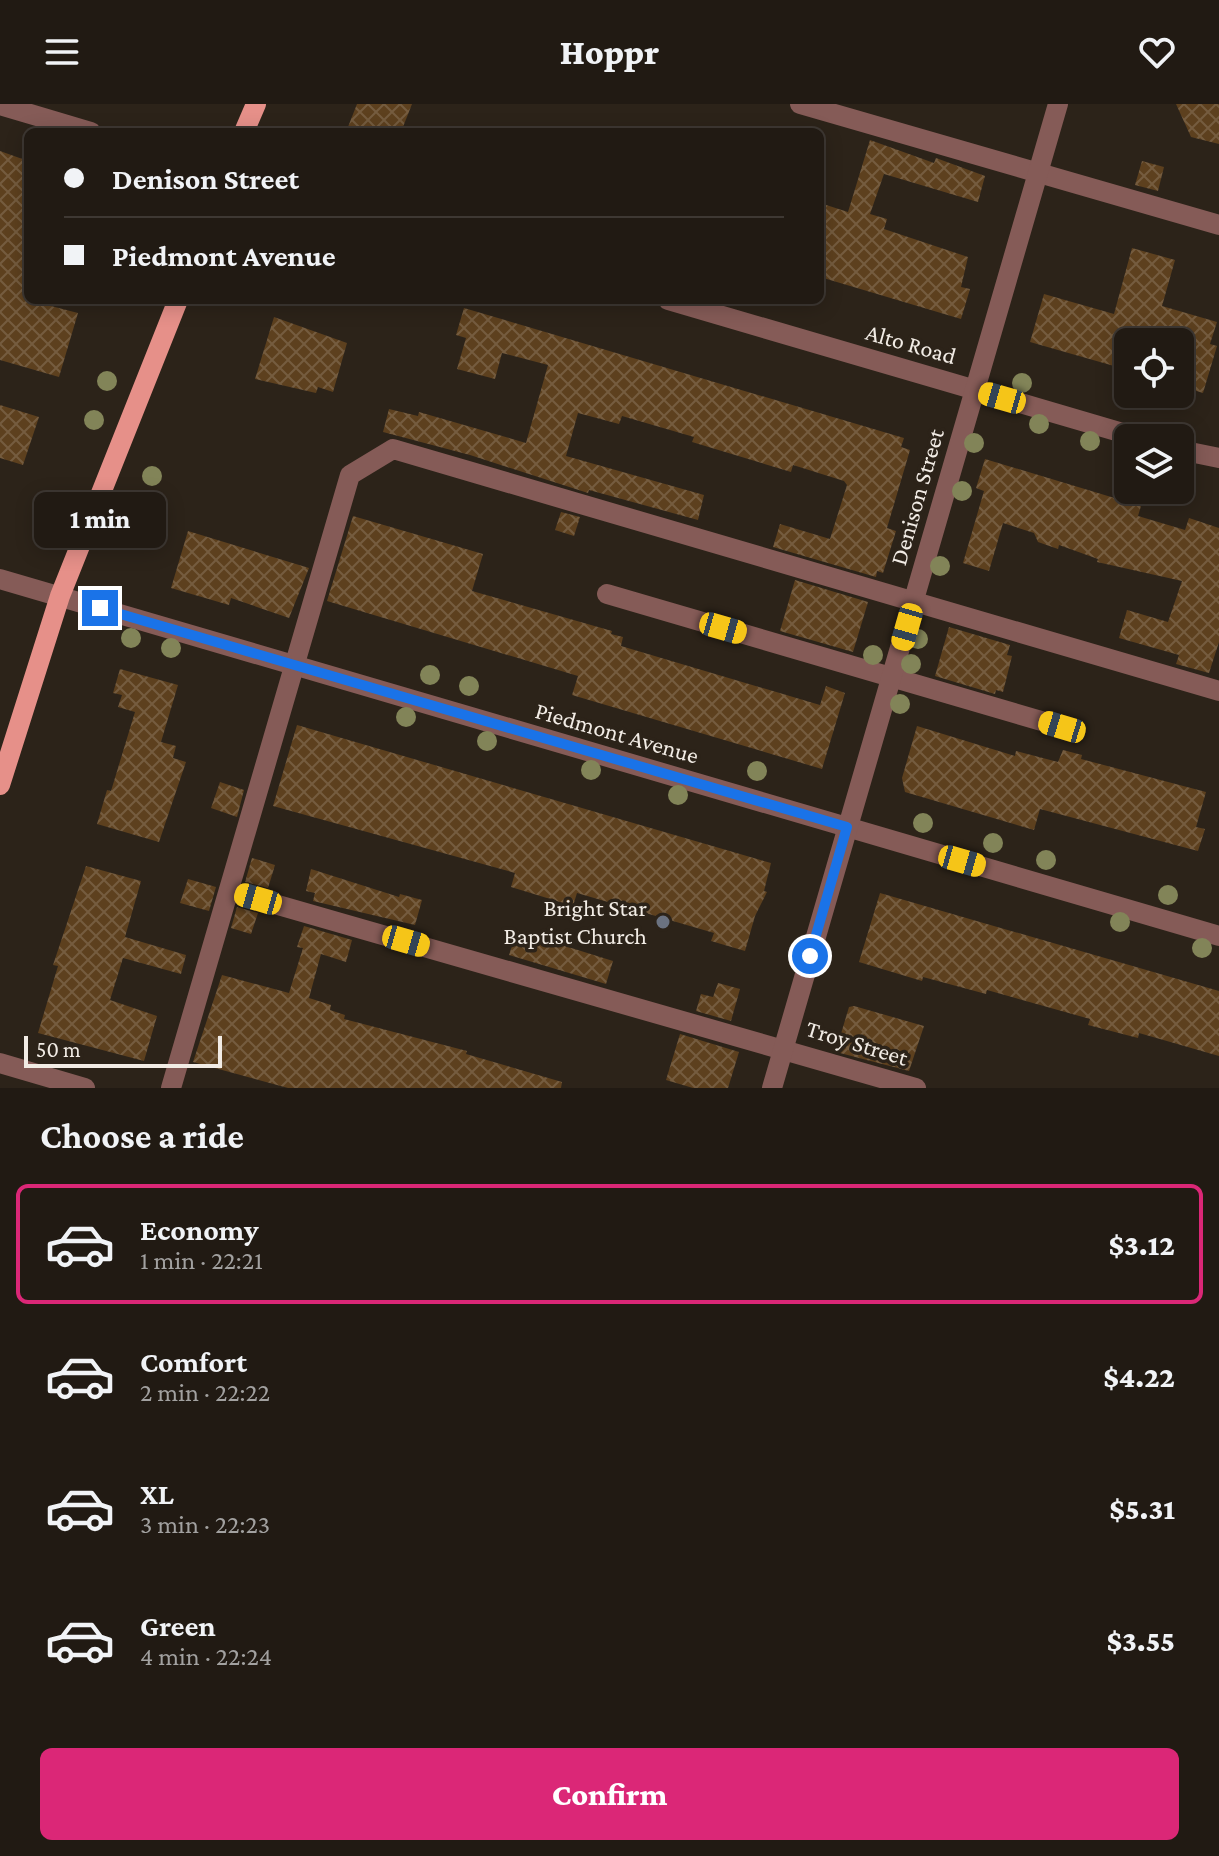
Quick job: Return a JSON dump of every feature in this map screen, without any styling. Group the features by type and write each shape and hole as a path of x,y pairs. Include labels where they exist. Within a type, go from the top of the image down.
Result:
{"main road":[{"path":"246,128 256,104"},
{"path":"0,785 60,596 176,304"}],"street":[{"path":"800,104 1219,225"},
{"name":"Denison Street","path":"772,1088 1058,104"},
{"path":"0,105 78,128"},
{"name":"Alto Road","path":"682,304 1114,430"},
{"path":"171,1088 350,475 393,449 1219,691"},
{"path":"1194,453 1219,458"},
{"name":"Piedmont Avenue","path":"0,579 1219,936"},
{"path":"607,594 1062,727"},
{"name":"Troy Street","path":"229,891 916,1088"},
{"path":"0,1063 85,1088"}],"building":[{"path":"357,104 412,104 403,128 348,128"},
{"path":"1176,104 1219,104 1219,144 1191,137"},
{"path":"870,140 934,163 936,158 985,176 978,202 884,174 870,214 887,219 884,229 968,257 961,287 970,289 961,319 824,278 824,204 848,212"},
{"path":"0,151 24,160 24,304 43,304 78,313 59,377 0,360"},
{"path":"1142,161 1164,167 1158,191 1135,185"},
{"path":"1132,248 1175,260 1162,306 1217,322 1210,344 1217,346 1203,393 1194,390 1194,328 1114,328 1114,366 1030,342 1044,294 1114,314"},
{"path":"464,308 904,438 901,447 910,450 887,528 896,531 883,573 877,571 876,577 773,547 780,524 830,539 847,485 844,481 793,465 791,472 692,442 694,437 622,416 619,424 578,413 566,456 704,495 698,520 589,490 588,493 470,455 383,432 389,409 418,416 419,412 526,443 548,365 502,353 495,379 457,369 466,338 456,335"},
{"path":"274,317 347,343 333,392 318,387 316,393 255,379"},
{"path":"0,405 39,417 23,465 0,458"},
{"path":"985,459 1114,498 1114,504 1141,506 1138,516 1185,530 1189,518 1219,528 1219,642 1209,673 1176,664 1179,655 1119,638 1127,610 1168,622 1182,581 1097,562 1098,559 1059,545 1058,549 1038,542 1034,533 1003,523 989,571 963,563 984,491 976,488"},
{"path":"561,512 580,517 574,536 555,530"},
{"path":"353,516 483,554 472,591 612,631 611,634 623,637 621,646 820,705 826,686 845,693 822,769 572,695 578,676 327,601"},
{"path":"188,531 309,568 289,618 231,598 229,605 171,588"},
{"path":"795,580 868,602 853,652 780,631"},
{"path":"949,627 1010,645 1007,655 1012,656 1003,692 996,690 995,694 935,676"},
{"path":"120,669 178,685 161,742 176,746 173,758 186,762 159,842 97,824 107,790 111,791 135,712 118,707 122,695 113,693"},
{"path":"297,725 771,863 764,891 767,892 755,916 745,951 711,941 714,933 577,893 573,906 511,887 515,873 273,806"},
{"path":"917,726 1015,756 1016,751 1058,762 1063,750 1082,755 1081,759 1206,792 1196,827 1205,829 1198,851 1040,809 1034,830 905,792 902,778"},
{"path":"220,782 244,790 237,817 211,808"},
{"path":"252,858 275,865 268,888 245,882"},
{"path":"86,866 141,881 125,937 186,955 181,974 123,958 110,1000 157,1016 144,1061 38,1033 58,966 53,965"},
{"path":"311,869 399,897 400,894 422,900 415,925 313,901 315,893 306,891"},
{"path":"188,879 216,887 209,911 180,903"},
{"path":"880,893 1219,991 1219,1056 1139,1033 1138,1038 1088,1025 1090,1019 987,990 986,994 923,977 922,981 859,962"},
{"path":"237,907 258,913 251,934 231,928"},
{"path":"304,926 352,940 346,962 321,954 309,998 331,1005 330,1010 345,1015 344,1019 467,1051 466,1054 562,1082 561,1088 288,1088 193,1062 222,975 289,993 303,948 297,947"},
{"path":"517,931 613,961 606,984 509,955"},
{"path":"718,983 740,989 731,1021 696,1011 701,994 713,997"},
{"path":"849,1007 924,1026 909,1071 840,1053 844,1039 840,1037"},
{"path":"680,1034 739,1052 728,1088 693,1088 666,1080"}],"place":[{"name":"Bright Star Baptist Church","path":"663,922"}],"route":[{"path":"100,608 847,827 810,956"}]}
